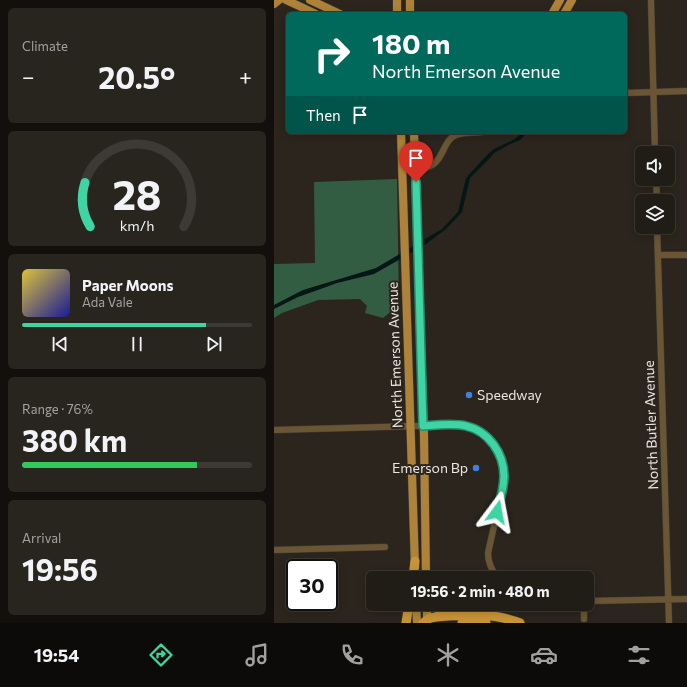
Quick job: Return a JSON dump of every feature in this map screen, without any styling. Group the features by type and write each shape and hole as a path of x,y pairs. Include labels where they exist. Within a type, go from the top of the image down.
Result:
{"highway":[{"path":"414,571 415,561"},
{"path":"406,623 409,611"},
{"path":"441,611 460,619 490,616 504,618 520,623"},
{"path":"426,622 436,617 486,623"}],"main road":[{"path":"274,4 279,0"},
{"path":"286,0 312,12"},
{"path":"397,0 397,12"},
{"path":"410,0 410,12"},
{"path":"553,12 560,0"},
{"path":"565,12 572,0"},
{"path":"311,1 336,12"},
{"name":"North Emerson Avenue","path":"401,134 405,268 417,426 426,571"},
{"name":"North Emerson Avenue","path":"414,134 418,260 415,561"},
{"path":"416,611 417,623"},
{"path":"426,622 427,611"}],"street":[{"path":"651,0 655,146"},
{"path":"627,93 687,91"},
{"path":"402,169 426,167 434,164 439,159 448,141 460,134"},
{"name":"North Butler Avenue","path":"657,234 668,599 670,623"},
{"path":"658,255 687,255"},
{"path":"274,430 453,425 466,426 482,433 490,440 498,452 504,471 504,482 488,553 490,566 493,571"},
{"path":"274,550 385,547"},
{"path":"594,601 687,599"},
{"path":"584,611 584,619"}],"green space":[{"path":"397,179 399,305 383,318 365,313 367,306 360,299 318,300 282,313 274,318 274,264 315,263 314,182"}],"shaded area":[{"path":"521,134 526,134 520,140 494,153 470,178 462,212 446,229 426,244 374,274 337,283 298,297 274,309 274,305 303,290 376,268 442,229 458,212 466,178 494,149 515,139"}],"place":[{"name":"Speedway","path":"469,395"},
{"name":"Emerson Bp","path":"476,468"}],"route":[{"path":"416,182 423,426 466,426 478,430 490,440 498,452 504,471 503,486 497,512"}]}
